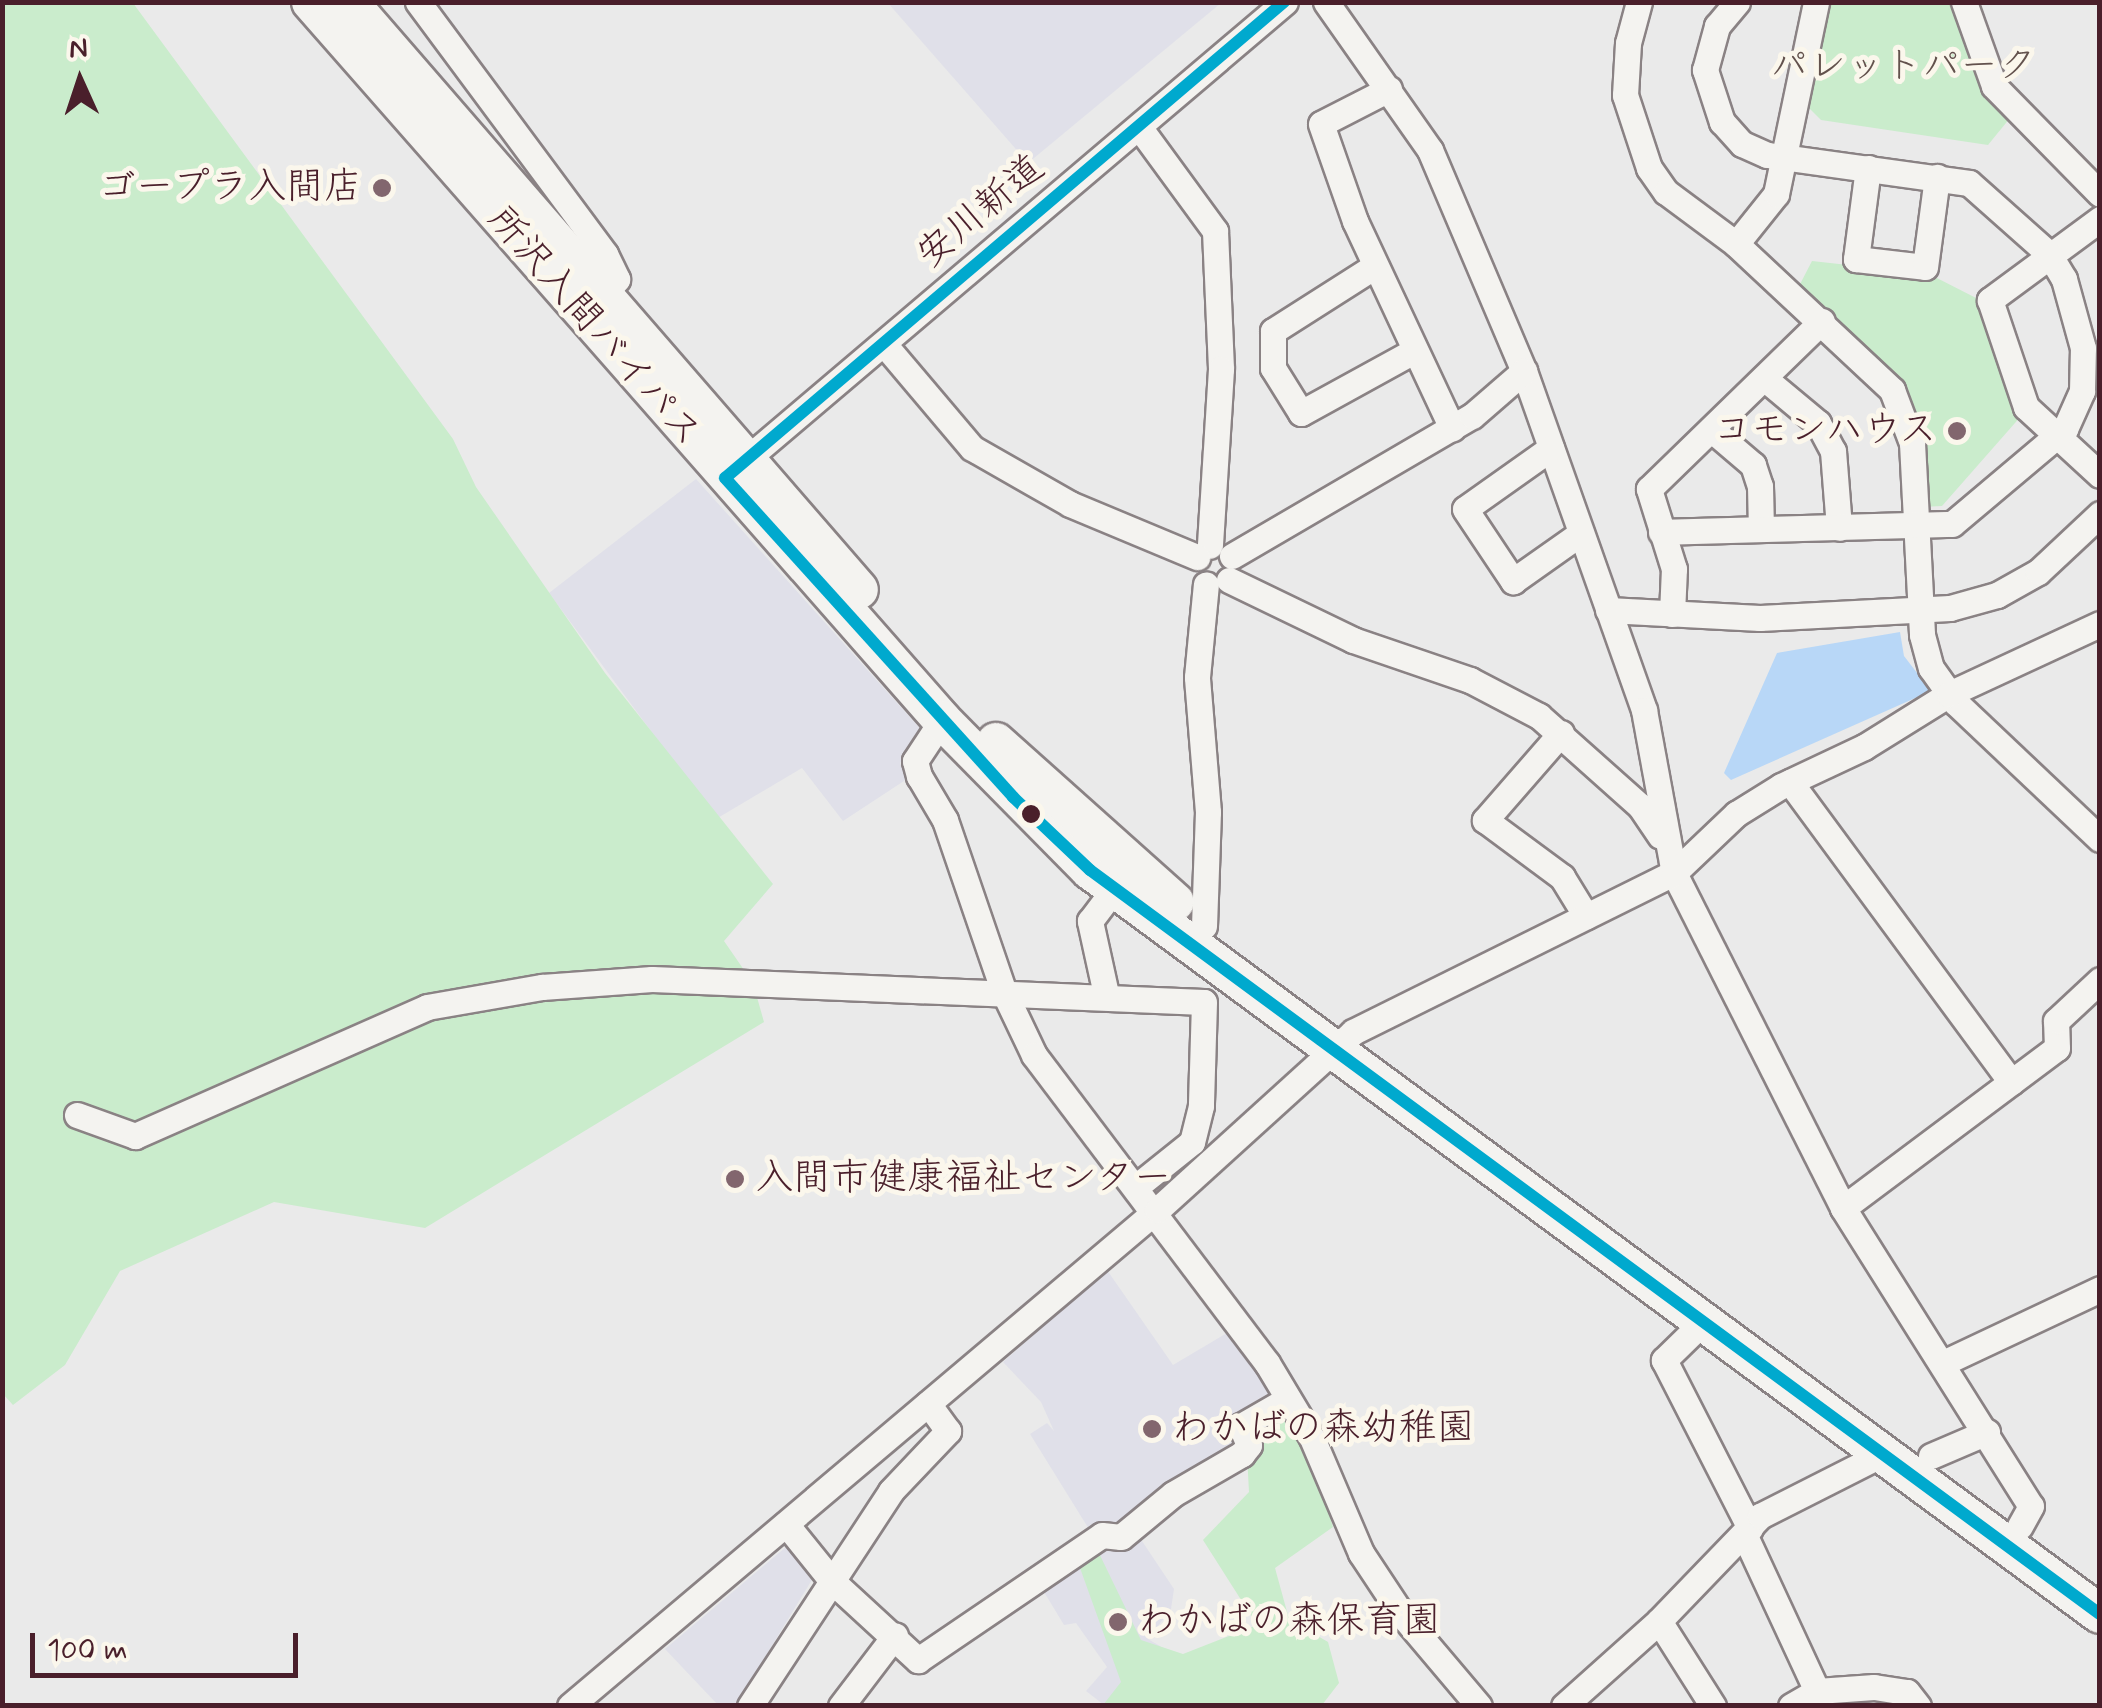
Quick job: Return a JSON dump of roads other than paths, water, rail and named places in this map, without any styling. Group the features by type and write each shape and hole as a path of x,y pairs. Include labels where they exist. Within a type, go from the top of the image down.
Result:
{"highway":[{"name":"所沢入間バイパス","path":"311,2 736,469 1025,772 1204,926 1345,1039 1706,1319 2100,1614"},
{"name":"所沢入間バイパス","path":"349,2 604,294 736,469 942,720 1013,797 1114,888 1345,1039 1931,1456 2100,1582"}],"street":[{"path":"418,2 605,254 618,279 604,294"},
{"name":"安川新道","path":"736,469 1285,2"},
{"path":"1326,2 1430,150 1524,371 1644,710 1665,845 1674,873 1843,1208 2031,1506 2020,1526"},
{"path":"1640,2 1624,71 1638,144 1666,192 1736,244 1873,367 1904,415 1925,652 1949,694 2100,839"},
{"path":"1661,532 1952,524 1971,514 2057,437 2078,408 2084,362 2064,279 2049,254 1969,183 1783,158 1742,144 1711,101 1710,46 1737,2"},
{"path":"1736,244 1776,194 1816,2"},
{"path":"1964,2 1994,86 2100,194"},
{"path":"1389,89 1321,124 1374,266 1452,428"},
{"path":"1139,127 1215,231 1221,369 1215,564 1198,677 1208,812 1204,926"},
{"path":"1868,168 1856,259 1924,268 1937,177"},
{"path":"2100,220 1990,300 2026,407 2100,475"},
{"path":"1374,266 1273,331 1273,368 1301,412 1414,350"},
{"path":"1672,614 1674,569 1649,490 1822,321"},
{"path":"884,344 972,448 1070,504 1215,564 1353,640 1470,680 1561,734 1640,806 1665,845"},
{"path":"1215,564 1452,428 1524,371"},
{"path":"1764,378 1818,423 1833,450 1839,528"},
{"path":"1712,430 1752,466 1760,486 1760,529"},
{"path":"1551,448 1465,510 1513,581 1581,532"},
{"path":"1608,610 1760,618 1920,610 1974,603 2016,586 2100,514"},
{"path":"570,1706 1157,1210 1345,1039 1674,873 1736,814 1790,782 1864,747 1949,694 2100,624"},
{"path":"942,720 915,761 918,776 945,820 1004,992 1068,1108 1157,1210 1288,1399 1360,1553 1402,1615 1479,1706"},
{"path":"1561,734 1485,820 1562,877 1586,916"},
{"path":"1790,782 2011,1082"},
{"path":"1106,994 1090,921 1114,888"},
{"path":"77,1115 135,1136 426,1007 542,987 652,979 1106,994 1204,1002 1202,1090 1192,1142 1137,1186"},
{"path":"1843,1208 2056,1048 2056,1021 2100,980"},
{"path":"1943,1363 2100,1290"},
{"path":"1706,1319 1664,1360 1748,1532 1817,1691"},
{"path":"786,1524 832,1581 918,1660 1102,1535 1121,1537 1174,1494 1242,1454 1249,1445 1240,1426 1288,1399"},
{"path":"750,1706 892,1491 948,1431 928,1403"},
{"path":"1931,1456 1987,1432"},
{"path":"1564,1706 1659,1622 1760,1516 1886,1452"},
{"path":"1659,1622 1713,1706"},
{"path":"841,1706 895,1635"},
{"path":"1791,1706 1817,1691 1874,1687 1907,1692 1918,1706"}],"water":[{"path":"1900,632 1904,656 1931,691 1731,780 1724,773 1777,653"}],"place":[{"name":"ゴープラ入間店","path":"382,188"},
{"name":"コモンハウス","path":"1957,431"},
{"name":"入間市健康福祉センター","path":"735,1179"},
{"name":"わかばの森幼稚園","path":"1152,1429"},
{"name":"わかばの森保育園","path":"1118,1622"}],"park label":[{"name":"パレットパーク","path":"1903,67"}]}
